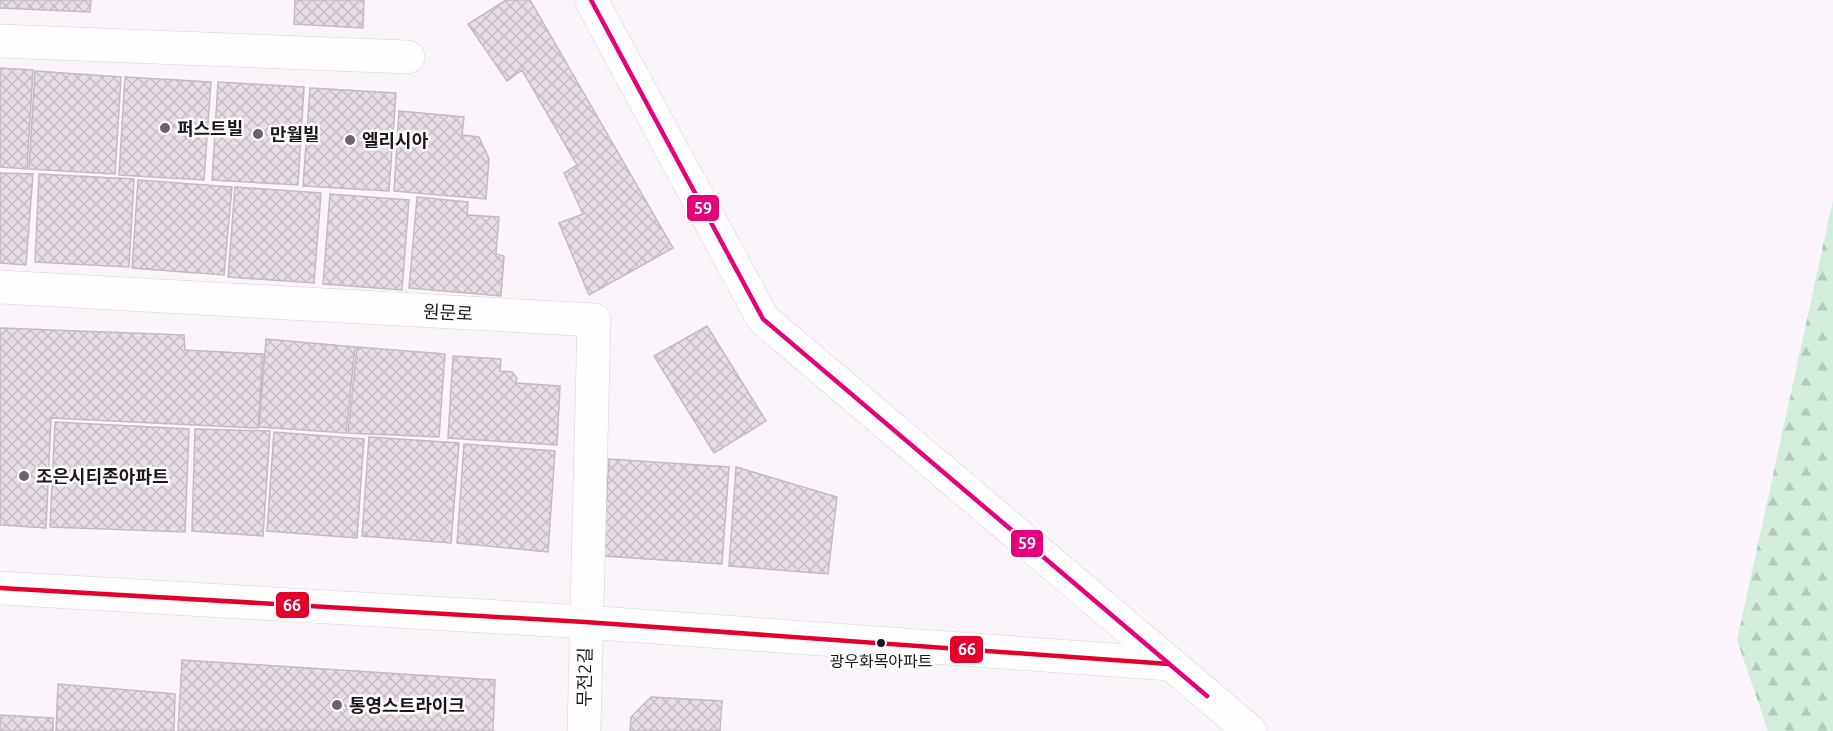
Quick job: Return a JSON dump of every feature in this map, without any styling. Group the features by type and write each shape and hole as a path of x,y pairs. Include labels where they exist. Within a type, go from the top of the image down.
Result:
{"street":[{"path":"591,0 763,319 1168,664 1250,731"},
{"path":"0,41 408,57"},
{"name":"원문로","path":"0,287 594,320 585,622"},
{"path":"0,588 585,622 1168,664"},
{"name":"무전2길","path":"584,731 585,622"}],"green space":[{"path":"1833,200 1833,731 1768,731 1737,640"}],"building":[{"path":"0,0 91,0 90,12 0,8"},
{"path":"295,0 364,0 363,28 294,24"},
{"path":"506,0 530,0 673,248 589,295 559,223 583,214 564,173 577,165 522,70 507,81 468,24"},
{"path":"0,68 33,70 27,169 0,167"},
{"path":"35,71 121,77 115,174 29,169"},
{"name":"퍼스트빌","path":"125,77 211,82 204,180 119,175"},
{"name":"만월빌","path":"218,82 304,87 298,185 212,180"},
{"name":"엘리시아","path":"310,88 396,93 389,191 303,186"},
{"path":"399,111 464,117 462,135 479,137 489,159 486,199 394,191"},
{"path":"0,173 33,174 26,265 0,263"},
{"path":"39,174 134,179 129,267 35,262"},
{"path":"138,180 232,187 224,275 132,268"},
{"path":"235,187 321,193 314,283 228,277"},
{"path":"330,194 409,200 402,290 323,284"},
{"path":"417,197 468,202 467,215 499,217 496,254 504,256 501,296 409,288"},
{"path":"707,326 766,421 714,453 654,356"},
{"name":"조은시티존아파트","path":"0,328 184,335 185,350 263,354 258,428 51,418 46,528 0,525"},
{"path":"266,339 355,347 346,433 259,427"},
{"path":"357,347 445,354 439,437 348,433"},
{"path":"453,356 501,359 500,371 512,372 517,378 516,383 560,386 557,445 448,438"},
{"path":"55,422 189,429 185,532 50,527"},
{"path":"195,429 270,431 263,536 192,531"},
{"path":"274,432 364,439 357,538 267,531"},
{"path":"369,437 459,443 451,543 362,536"},
{"path":"464,444 555,451 548,552 457,543"},
{"path":"609,459 729,467 722,564 603,556"},
{"path":"736,467 837,497 828,574 729,566"},
{"name":"통영스트라이크","path":"182,660 495,680 493,731 178,731"},
{"path":"58,684 175,694 174,731 56,731"},
{"path":"651,697 722,701 720,731 630,731 631,717"},
{"path":"0,715 53,718 53,731 0,731"}],"transit line":[{"name":"59","path":"591,0 763,319 1207,696"},
{"name":"66","path":"0,588 585,622 1169,664"}],"place":[{"name":"퍼스트빌","path":"165,128"},
{"name":"만월빌","path":"258,134"},
{"name":"엘리시아","path":"350,140"},
{"name":"조은시티존아파트","path":"24,476"},
{"name":"광우화목아파트","path":"881,643"},
{"name":"통영스트라이크","path":"337,705"}]}
